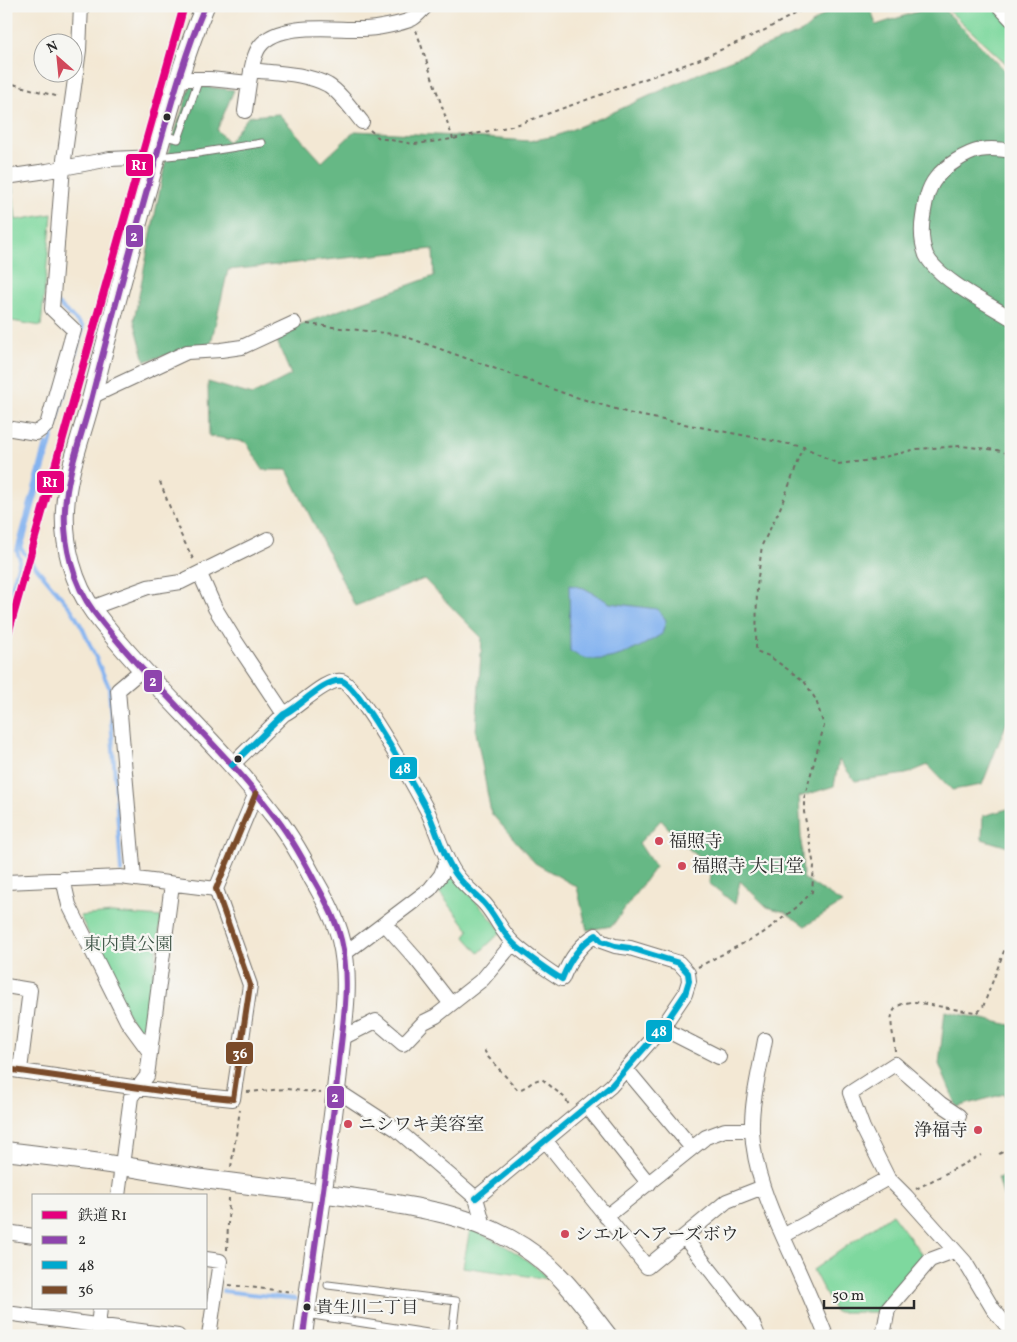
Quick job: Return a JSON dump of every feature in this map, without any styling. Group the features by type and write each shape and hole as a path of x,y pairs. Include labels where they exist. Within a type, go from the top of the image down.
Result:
{"street":[{"path":"6,428 36,433 47,425 74,330 52,309 64,167 79,50 81,6"},
{"path":"205,6 193,35 179,79 101,357 93,396 70,478 65,506 65,520 74,572 81,591 91,608 143,669 232,765 274,815 308,870 340,935 346,972 346,995 336,1092 303,1336"},
{"path":"246,111 250,77 259,47 271,37 284,32 317,29 365,29 412,19 426,6"},
{"path":"999,6 1011,19"},
{"path":"179,79 304,77 329,86 362,122"},
{"path":"1011,151 980,150 947,167 936,178 928,194 922,225 926,254 935,268 949,280 1011,318"},
{"path":"6,177 47,172 110,159 156,157"},
{"path":"93,396 187,352 242,347 294,322"},
{"path":"91,608 148,586 182,582 268,540"},
{"path":"200,574 215,608 284,714"},
{"path":"134,878 118,690 143,669"},
{"path":"232,765 284,714 326,685 338,680 345,682 361,701 403,766 428,812 447,859 456,874 485,904 513,943 562,979 571,959 586,941 596,935 601,941 615,946 630,948 679,963 688,973 689,981 685,994 662,1028 611,1086 476,1198"},
{"path":"6,986 30,990 13,1070 175,1093 234,1095 250,985 216,889 256,793"},
{"path":"344,954 430,889 440,875 447,859"},
{"path":"6,882 120,877 216,889"},
{"path":"63,879 69,905 74,916 128,1021 149,1052"},
{"path":"118,1194 132,1097 147,1076 172,884"},
{"path":"385,924 416,959 451,1004"},
{"path":"342,1038 376,1021 402,1044 424,1022 436,1016 483,979 513,943"},
{"path":"662,1028 719,1056"},
{"path":"765,1040 755,1093 752,1130 756,1161 763,1188 826,1336"},
{"path":"959,1116 941,1104 898,1066 894,1065 850,1093 863,1128 888,1178 966,1262 993,1309 1011,1331"},
{"path":"626,1068 692,1148"},
{"path":"336,1092 396,1128 476,1198 484,1226"},
{"path":"582,1111 649,1184"},
{"path":"606,1217 706,1137 720,1131 734,1129 752,1130"},
{"path":"545,1140 647,1267 727,1201 763,1188"},
{"path":"6,1151 427,1208 462,1218 484,1226 525,1248 552,1269 573,1289 608,1336"},
{"path":"783,1236 888,1178"},
{"path":"6,1232 32,1236"},
{"path":"684,1237 753,1324 758,1336"},
{"path":"883,1336 888,1309 930,1260 954,1251"},
{"path":"208,1259 220,1261 209,1336"},
{"path":"97,1330 100,1310"},
{"path":"6,1313 97,1330 178,1336"}],"lane":[{"path":"169,137 178,139 199,79"},
{"path":"156,157 198,153 262,142"},
{"path":"328,1285 456,1302 452,1336"},
{"path":"306,1314 447,1336"}],"path":[{"path":"362,122 379,138 414,144 453,139 516,125 698,60 763,31 809,6"},
{"path":"412,19 453,139"},
{"path":"6,82 73,101"},
{"path":"294,322 401,335 569,395 632,414 804,447 838,464 872,460 917,449 961,446 997,450 1011,454"},
{"path":"688,973 763,932 797,907 812,892 814,866 804,812 804,799 824,726 816,700 804,681 769,656 756,651 757,586 762,545 779,511 804,447"},
{"path":"160,482 180,533 200,574"},
{"path":"894,1065 895,1053 891,1018 896,1006 906,1002 915,1002 965,1012 978,1012 983,1007 1007,943 1011,938"},
{"path":"484,1050 518,1090 524,1089 538,1079 542,1079 582,1111"},
{"path":"230,1172 241,1104 234,1095 245,1092 286,1089 336,1092"},
{"path":"1000,1154 1011,1143"},
{"path":"905,1195 981,1155"},
{"path":"227,1258 227,1213 230,1190"},
{"path":"224,1284 292,1291"}],"green space":[{"path":"834,6 870,6 876,25 935,6 941,6 1011,76 1011,712 982,785 952,790 928,765 906,774 855,781 839,760 834,786 799,797 803,878 842,903 805,926 785,912 767,907 740,881 735,904 709,883 711,867 683,844 661,820 639,843 655,867 612,926 587,930 577,887 535,863 491,813 476,732 482,638 424,579 355,606 287,470 263,470 246,442 209,436 208,382 252,395 291,375 274,334 434,276 433,249 228,270 211,343 145,361 134,320 166,159 191,85 234,90 217,130 228,142 249,116 279,114 322,162 355,131 529,141 556,136 713,67 802,32"},
{"path":"944,6 1011,6 1011,68"},
{"path":"12,181 16,220 52,214 41,326 6,320 6,182"},
{"path":"1011,808 1011,848 982,839 983,816"},
{"path":"447,869 502,931 479,953 465,937 469,930 436,888"},
{"name":"東内貴公園","path":"112,913 161,917 147,1029 141,1032 130,1018 80,916"},
{"path":"945,1011 1011,1025 1011,1104 1004,1094 957,1107 939,1064"},
{"path":"1011,1175 1011,1220 998,1178"},
{"path":"892,1214 924,1257 877,1312 835,1312 813,1270"},
{"path":"470,1229 512,1250 549,1279 463,1267"}],"water":[{"path":"569,585 584,588 610,603 657,609 666,620 662,634 625,654 615,657 594,659 578,656 570,651"}],"waterway":[{"path":"57,303 83,327 21,549 72,610 83,629 109,687 121,871"},
{"path":"6,607 20,559 17,551 46,444"},
{"path":"223,1291 296,1299"}],"rail line":[{"name":"R1","path":"6,641 184,6"}],"transit line":[{"name":"2","path":"205,6 182,67 72,466 66,495 66,536 75,576 80,589 94,612 137,663 229,762 278,821 295,845 322,894 339,932 344,955 346,986 344,1017 331,1131 303,1336"},
{"name":"48","path":"232,765 284,714 320,688 335,681 342,681 361,700 400,762 427,810 455,873 484,903 517,947 562,979 575,954 596,935 601,941 615,946 630,948 679,963 688,973 689,981 685,994 662,1028 611,1086 476,1198"},
{"name":"36","path":"6,1069 175,1093 233,1099 250,985 216,889 256,793"}],"place":[{"name":"福照寺","path":"659,841"},
{"name":"福照寺 大日堂","path":"682,866"},
{"name":"ニシワキ美容室","path":"348,1124"},
{"name":"浄福寺","path":"978,1130"},
{"name":"シエル ヘアーズボウ","path":"565,1234"},
{"name":"貴生川二丁目","path":"307,1307"}]}
